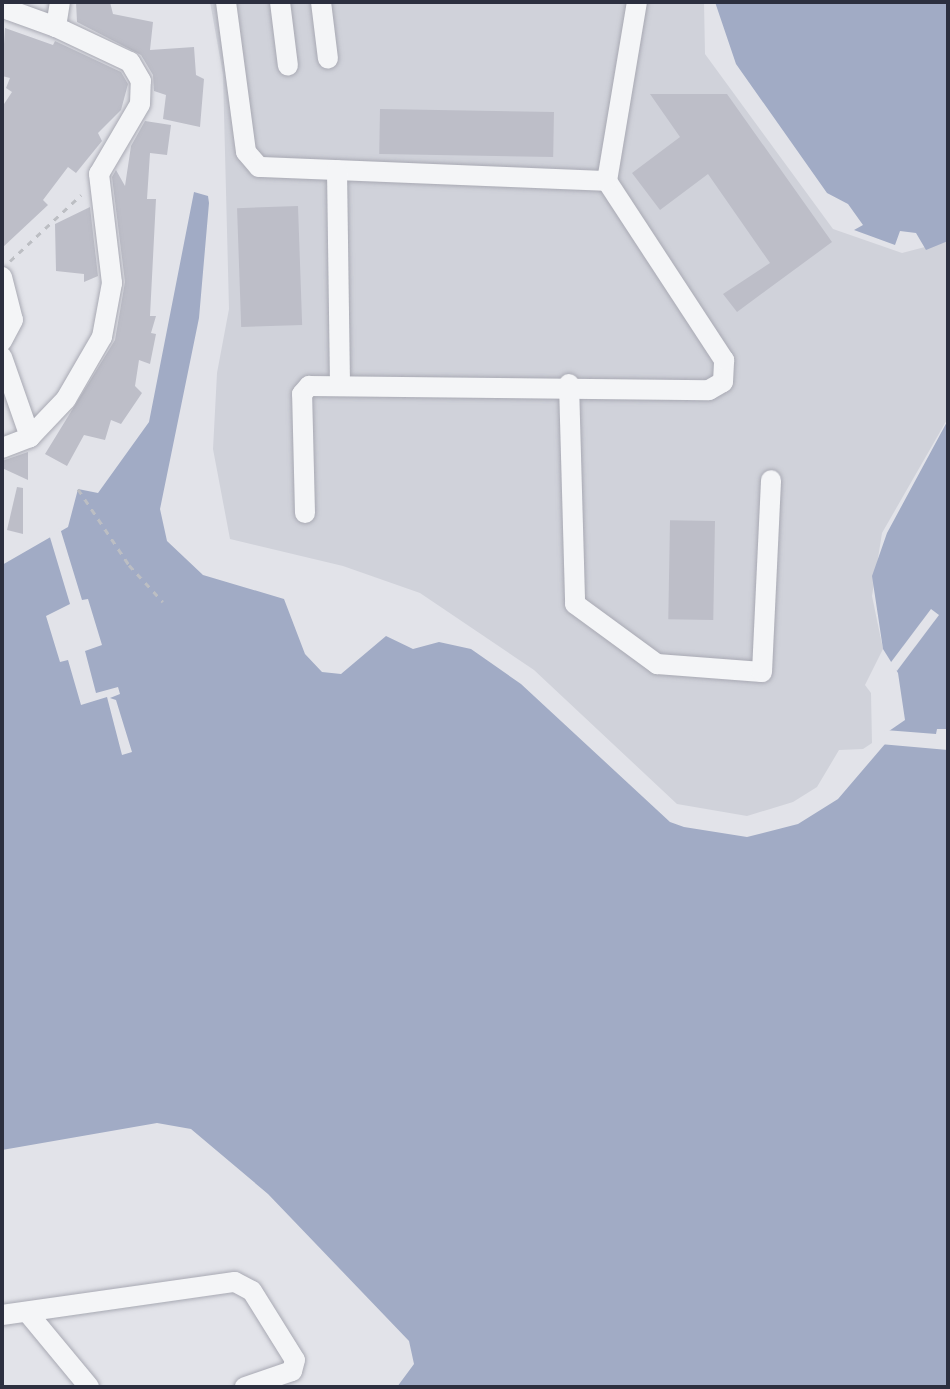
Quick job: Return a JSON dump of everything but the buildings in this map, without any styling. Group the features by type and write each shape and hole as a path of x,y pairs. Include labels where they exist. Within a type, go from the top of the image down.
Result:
{"street":[{"path":"2,448 30,437 66,399 102,337 112,283 99,174 136,117 142,92 130,62 56,27 9,10 4,2"},
{"path":"56,27 60,2"},
{"path":"226,2 249,160 259,167 607,181"},
{"path":"280,2 288,66"},
{"path":"321,2 328,59"},
{"path":"305,513 302,394 309,386 569,384 709,390 726,375 724,360 607,181 637,2"},
{"path":"337,170 340,384"},
{"path":"2,277 13,320 2,341"},
{"path":"2,357 30,437"},
{"path":"569,384 575,604 657,664 762,672 771,480"},
{"path":"2,1315 226,1282 246,1286 295,1360 292,1371 245,1387"},
{"path":"27,1312 89,1387"}],"path":[{"path":"2,269 99,174"},
{"path":"78,489 129,565 163,602"}],"shaded area":[{"path":"210,2 704,2 705,54 833,229 902,253 948,241 948,418 882,533 872,596 883,649 865,685 871,693 872,743 863,749 839,750 817,787 793,802 747,816 677,804 534,670 420,593 343,566 230,539 213,449 217,373 229,309 223,74"}],"water":[{"path":"715,2 948,2 948,241 926,250 916,233 900,231 895,245 854,230 863,225 848,204 827,193 736,64"},
{"path":"194,192 208,196 209,203 199,318 160,509 167,541 203,575 284,599 305,654 322,672 341,674 386,636 413,649 439,642 471,649 521,684 670,822 684,827 747,837 798,824 838,799 885,744 889,731 905,720 898,673 883,649 872,576 887,533 948,420 948,1387 397,1387 414,1364 409,1341 268,1194 191,1129 157,1123 2,1150 2,565 68,527 78,489 98,493 149,422"}],"pier":[{"path":"60,528 82,600 88,599 102,645 85,651 96,693 118,687 120,694 110,698 116,700 132,752 122,755 107,697 81,705 68,660 60,662 46,616 70,604 49,534"},
{"path":"931,609 939,615 897,671 889,665"},
{"path":"937,729 948,729 948,750 880,744 885,730 936,734"}]}
